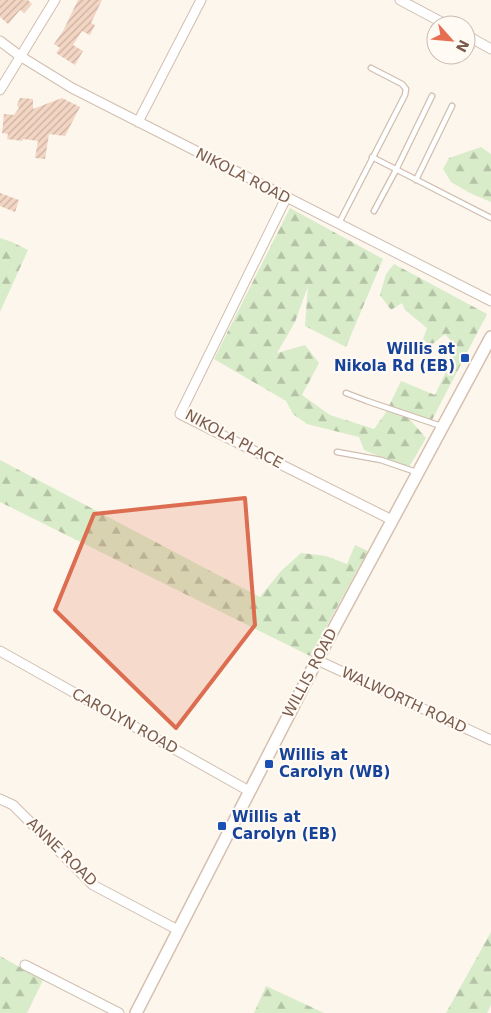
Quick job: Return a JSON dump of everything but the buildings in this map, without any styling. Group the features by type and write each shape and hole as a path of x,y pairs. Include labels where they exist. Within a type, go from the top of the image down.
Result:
{"street":[{"path":"0,90 55,0"},
{"path":"138,122 201,0"},
{"path":"400,0 428,15"},
{"path":"476,40 491,48"},
{"name":"NIKOLA ROAD","path":"0,41 20,56 72,88 491,301"},
{"name":"NIKOLA PLACE","path":"286,198 180,414 392,520"},
{"name":"WILLIS ROAD","path":"136,1013 317,660 491,337"},
{"name":"CAROLYN ROAD","path":"0,651 249,791"},
{"name":"WALWORTH ROAD","path":"317,660 491,740"},
{"name":"ANNE ROAD","path":"0,799 13,806 93,885 178,930"},
{"path":"24,965 119,1013"}],"lane":[{"path":"338,224 405,94 406,89 402,84 371,68"},
{"path":"374,211 432,96"},
{"path":"416,180 452,106"},
{"path":"372,157 491,218"},
{"path":"346,393 443,426"},
{"path":"337,452 381,460 418,472"}],"highlighted area":[{"path":"245,498 255,625 176,728 55,610 94,514"}],"green space":[{"path":"481,147 491,154 491,202 451,182 443,169 449,158"},
{"path":"290,208 383,259 346,347 305,326 308,286 295,322 277,353 305,345 319,363 302,395 330,415 374,429 385,414 401,381 435,395 457,348 445,334 430,346 423,339 427,328 405,310 402,303 391,310 380,295 386,274 394,264 487,314 432,420 404,413 426,438 408,469 364,450 359,437 307,424 293,414 286,401 214,359"},
{"path":"0,238 28,250 0,312"},
{"path":"0,460 260,597 281,571 301,553 326,556 347,564 355,545 368,551 310,656 0,502"},
{"path":"491,932 491,1005 487,1013 446,1013"},
{"path":"0,956 43,980 27,1013 0,1013"},
{"path":"266,986 324,1013 254,1013"}],"place":[{"name":"Willis at Nikola Rd (EB)","path":"465,358"},
{"name":"Willis at Carolyn (WB)","path":"269,764"},
{"name":"Willis at Carolyn (EB)","path":"222,826"}]}
